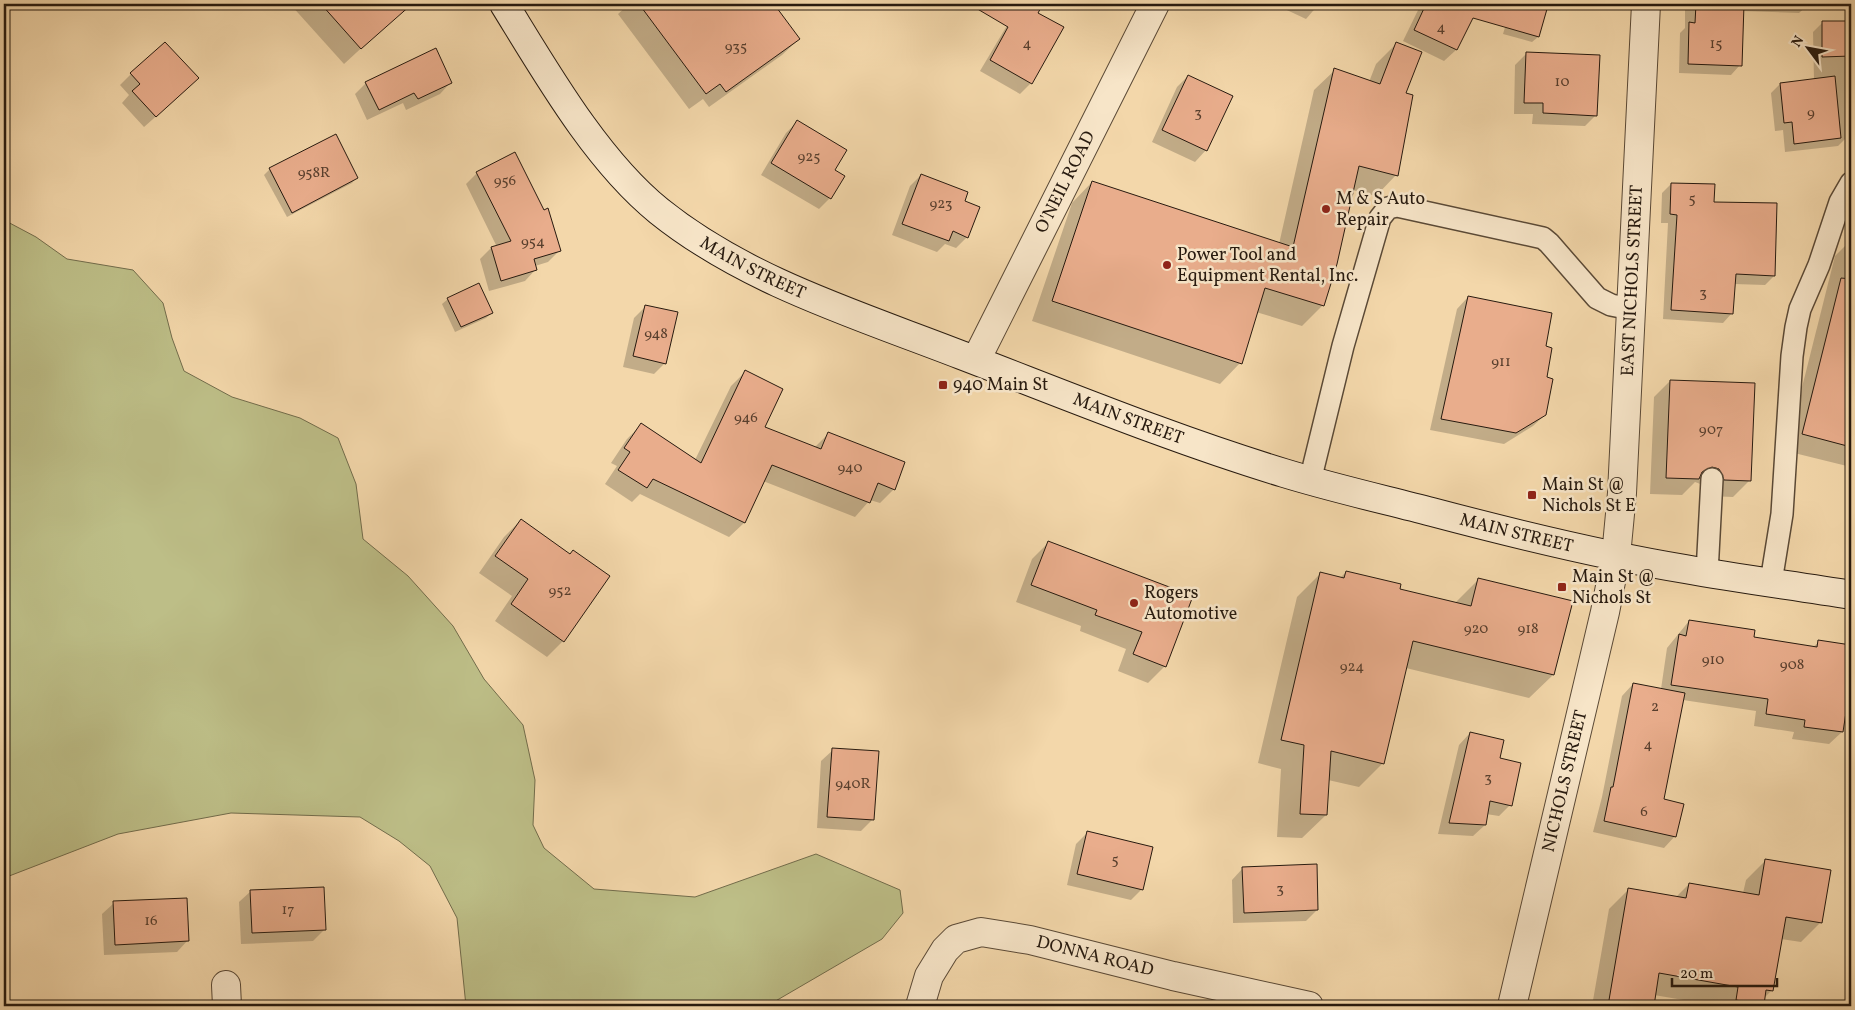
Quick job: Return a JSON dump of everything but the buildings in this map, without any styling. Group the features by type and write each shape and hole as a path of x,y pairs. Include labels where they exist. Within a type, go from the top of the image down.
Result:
{"street":[{"name":"MAIN STREET","path":"504,4 574,112 605,155 638,191 665,215 721,252 790,288 1182,438 1310,481 1508,532 1616,556 1707,573 1851,594"},
{"name":"O'NEIL ROAD","path":"976,360 1155,4"},
{"name":"EAST NICHOLS STREET","path":"1616,556 1622,493 1631,309 1641,6"},
{"name":"NICHOLS STREET","path":"1512,1006 1605,612 1616,556"},
{"name":"DONNA ROAD","path":"920,1006 929,976 945,950 956,939 981,932 1030,940 1173,976 1309,1006"}],"lane":[{"path":"1771,582 1782,514 1792,356 1796,327 1800,309 1819,265 1840,202 1851,184"},
{"path":"1310,481 1344,346 1380,218 1388,208 1397,206 1543,238 1550,243 1597,298 1604,302 1631,309"},
{"path":"1707,573 1712,479"}],"green space":[{"path":"4,220 36,237 67,259 133,270 163,303 172,338 184,371 232,397 300,418 338,438 356,484 363,539 408,576 453,626 484,679 523,725 535,780 533,825 544,848 594,889 695,897 816,854 900,890 903,913 882,939 767,1006 466,1006 457,918 430,866 399,841 360,817 231,813 118,834 4,878"}],"place":[{"name":"M & S Auto Repair","path":"1326,209"},
{"name":"Power Tool and Equipment Rental, Inc.","path":"1167,265"},
{"name":"940 Main St","path":"943,385"},
{"name":"Main St @ Nichols St E","path":"1532,495"},
{"name":"Main St @ Nichols St","path":"1562,587"},
{"name":"Rogers Automotive","path":"1134,603"}]}
